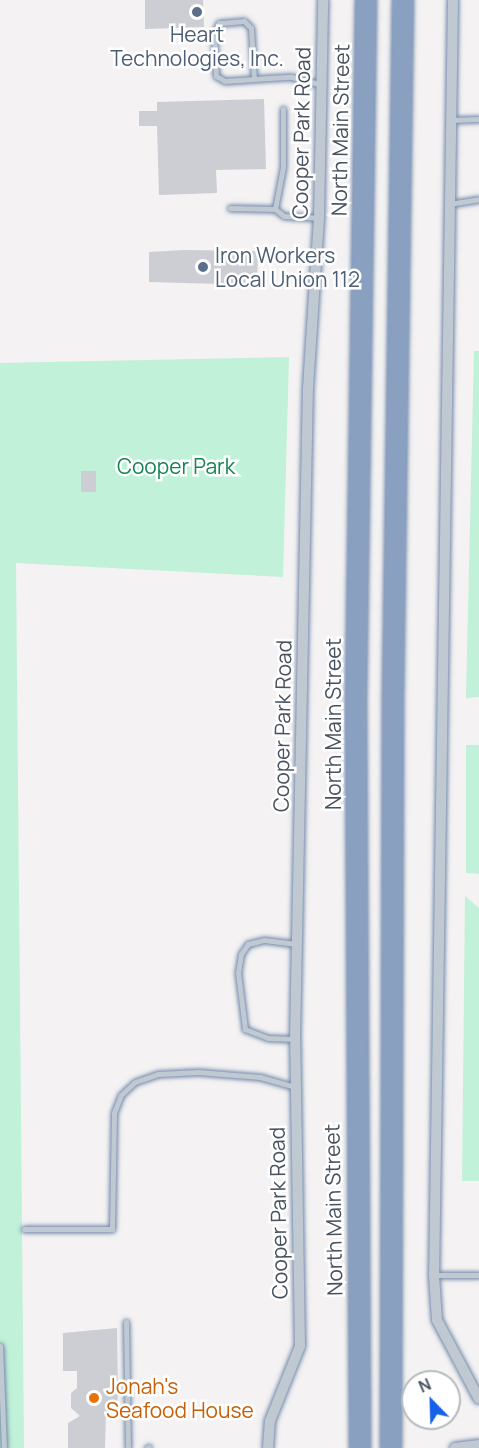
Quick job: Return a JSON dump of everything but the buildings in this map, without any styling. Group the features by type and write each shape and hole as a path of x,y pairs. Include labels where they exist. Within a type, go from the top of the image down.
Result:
{"highway":[{"name":"North Main Street","path":"360,1448 356,687 366,0"},
{"path":"391,1448 393,677 403,0"}],"street":[{"name":"Cooper Park Road","path":"268,1448 270,1421 300,1346 295,1039 308,388 319,218 323,0"},
{"path":"453,0 434,1275 437,1320 479,1399"},
{"path":"455,1448 479,1446"}],"lane":[{"path":"254,79 251,28 244,21 219,23 214,33 216,76 225,81 291,77 322,85"},
{"path":"275,209 283,167 283,109"},
{"path":"451,120 479,119"},
{"path":"449,204 479,199"},
{"path":"230,208 275,209 284,216 319,218"},
{"path":"295,1039 268,1038 245,1029 238,973 248,944 264,940 297,944"},
{"path":"24,1229 112,1229 114,1113 122,1095 135,1082 158,1074 198,1072 260,1077 296,1088"},
{"path":"434,1275 479,1275"},
{"path":"126,1322 128,1448"},
{"path":"0,1346 4,1448"}],"green space":[{"path":"474,351 479,351 479,697 466,698"},
{"name":"Cooper Park","path":"289,357 283,577 16,563 24,1448 0,1448 0,363"},
{"path":"466,745 479,745 479,874 466,873"},
{"path":"465,896 479,908 479,1181 462,1181"}],"place":[{"name":"Heart Technologies, Inc.","path":"197,12"},
{"name":"Iron Workers Local Union 112","path":"203,267"},
{"name":"Jonah's Seafood House","path":"94,1398"}]}
